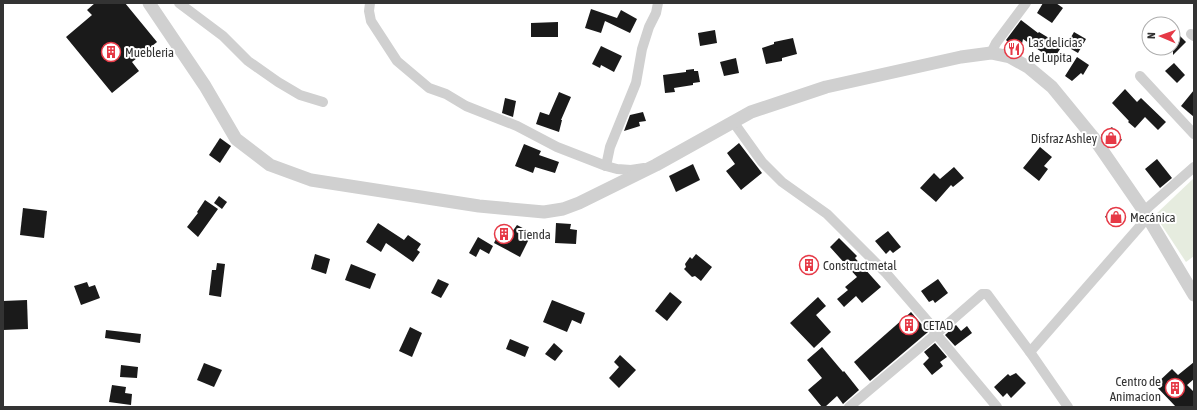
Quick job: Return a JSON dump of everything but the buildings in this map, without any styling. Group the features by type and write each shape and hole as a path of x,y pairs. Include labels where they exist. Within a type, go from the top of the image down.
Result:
{"street":[{"path":"149,3 205,86 236,139 270,165 311,180 479,206 544,212 563,209 579,203 656,165 734,123 751,112 826,87 961,57 991,53 1010,58 1028,67 1052,87 1093,137 1146,214 1194,296"},
{"path":"179,3 223,36 248,61 278,82 300,95 323,102"},
{"path":"370,3 369,11 371,21 398,61 429,88 446,94 466,106 517,126 557,147 606,166 617,169 631,170 656,165"},
{"path":"606,166 610,147 636,83 647,34 656,13 658,3"},
{"path":"991,53 996,43 1026,3"},
{"path":"1140,76 1194,134"},
{"path":"734,123 762,162 782,182 827,214 886,273 931,325 936,334 997,407"},
{"path":"1030,352 1146,214 1194,167"},
{"path":"849,407 982,294 987,294 1068,407"}],"shaded area":[{"path":"1194,178 1194,256 1186,262 1155,215"}],"place":[{"name":"Las delicias de Lupita","path":"1014,49"},
{"name":"Muebleria","path":"111,52"},
{"name":"Disfraz Ashley","path":"1111,138"},
{"name":"Mecánica","path":"1116,217"},
{"name":"Tienda","path":"504,234"},
{"name":"Constructmetal","path":"809,265"},
{"name":"CETAD","path":"909,325"},
{"name":"Centro de Animacion","path":"1175,388"}]}
